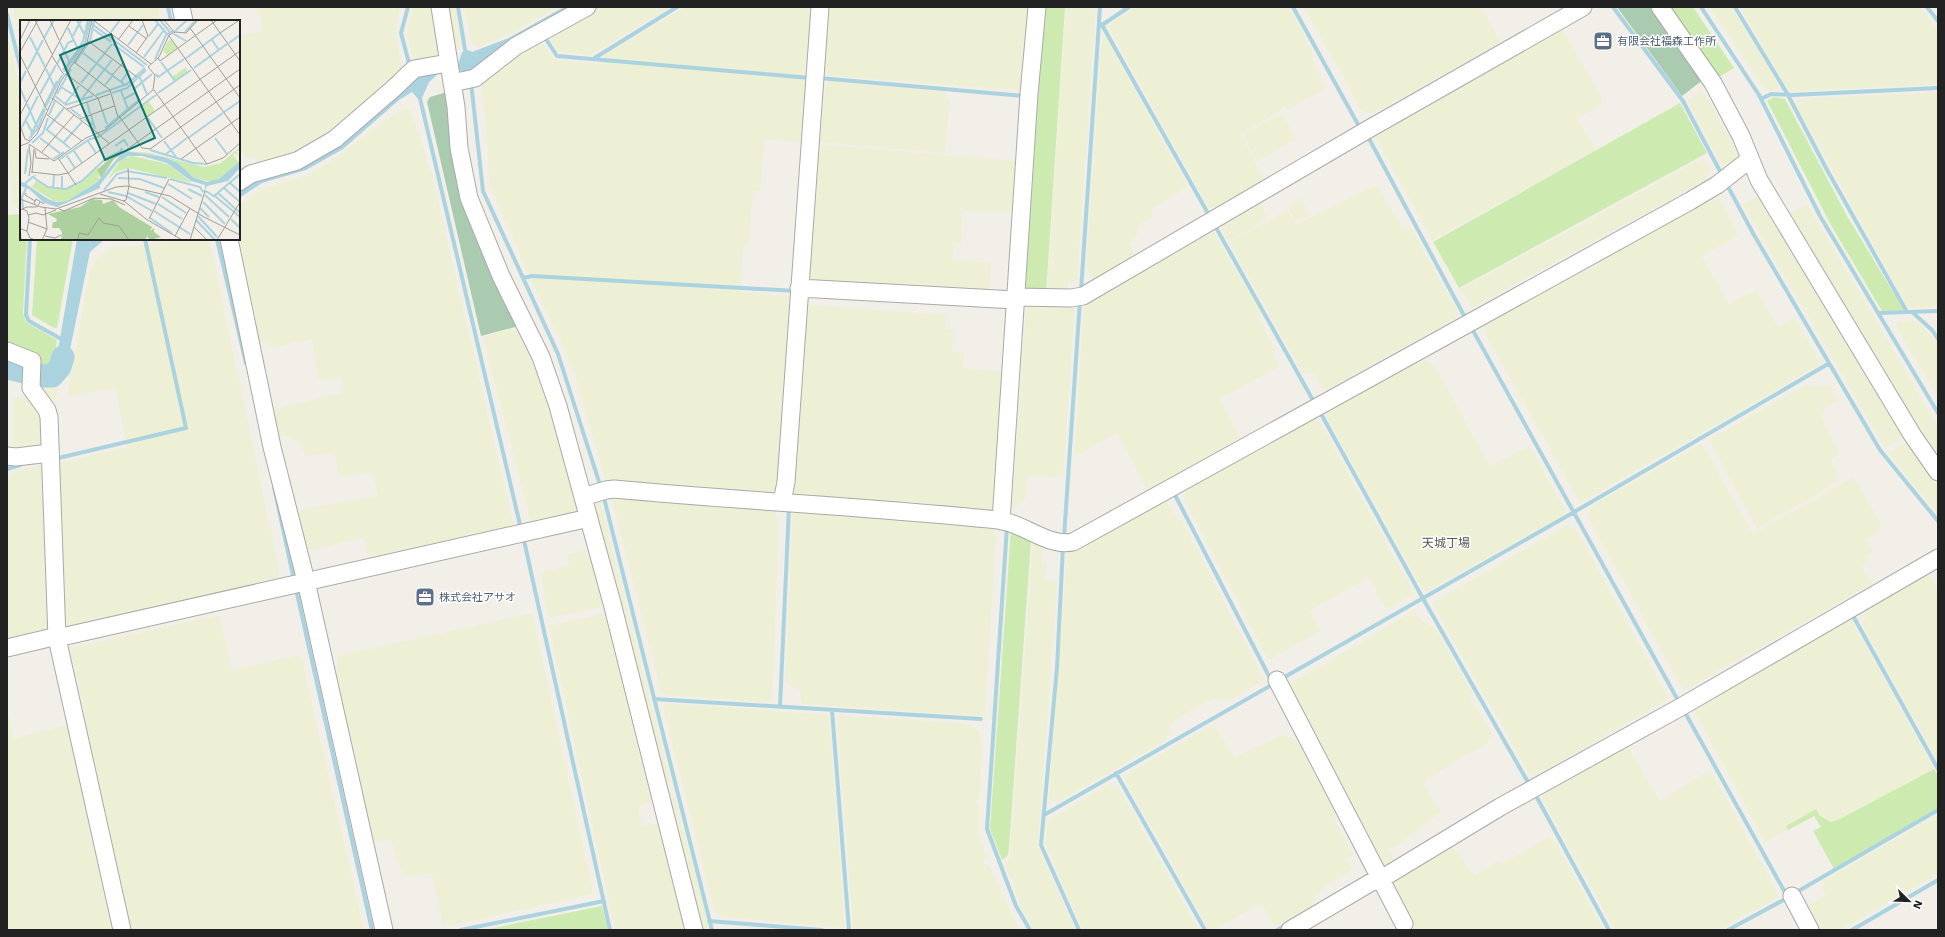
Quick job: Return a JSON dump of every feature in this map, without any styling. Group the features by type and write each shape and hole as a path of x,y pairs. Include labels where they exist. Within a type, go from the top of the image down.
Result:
{"street":[{"path":"181,7 184,20"},
{"path":"440,7 448,63 464,80"},
{"path":"587,7 516,46 464,80 456,107 459,148 469,198 501,276 541,357 558,406 595,493 589,518 612,603 694,930"},
{"path":"785,500 820,7"},
{"path":"1004,519 1019,298 1029,96 1037,7"},
{"path":"801,290 1019,298 1080,297 1583,7"},
{"path":"1660,7 1714,83 1741,136 1749,160 1759,180 1913,436 1938,472"},
{"path":"240,181 251,174 297,161 335,139 393,90 411,71 420,66 448,63"},
{"path":"595,493 785,500 1004,519 1064,543 1073,542 1683,205 1724,180 1749,160"},
{"path":"229,240 272,447 298,583 384,930"},
{"path":"7,351 29,358 32,361 32,388 49,417 58,638 122,930"},
{"path":"7,456 51,457"},
{"path":"7,648 49,638 58,638 589,518"},
{"path":"1290,930 1449,840 1500,807 1681,706 1938,558"},
{"path":"1277,681 1404,924"},
{"path":"1792,896 1810,930"}],"green space":[{"path":"12,7 158,7 161,20 20,20 20,37"},
{"path":"258,7 400,7 395,33 403,71 307,152 258,166 255,157 245,158 242,150 240,150 240,36 263,31"},
{"path":"413,7 432,7 440,58 420,62 413,57 407,33"},
{"path":"446,7 456,7 461,47 451,49"},
{"path":"465,7 557,7 514,32 479,47 471,44"},
{"path":"594,7 671,7 591,55 558,52 551,39 552,31"},
{"path":"685,7 816,7 811,60 805,60 804,79 811,80 806,142 765,139 760,190 753,191 749,240 743,248 740,292 796,297 783,481 773,493 605,479 576,378 567,355 528,273 489,184 487,134 481,83 532,44 545,45 555,60 602,64 604,55"},
{"path":"828,7 1031,7 1025,82 1017,90 829,76 824,71"},
{"path":"1044,7 1065,7 1046,294 1025,293"},
{"path":"1066,7 1096,7 1077,282 1069,281 1067,289 1047,292"},
{"path":"1135,7 1289,7 1311,48 1313,55 1312,59 1326,88 1287,110 1285,107 1282,107 1277,113 1241,134 1264,180 1215,208 1208,207 1108,26"},
{"path":"1304,7 1481,7 1500,40 1498,44 1372,114 1360,110 1339,67 1335,63"},
{"path":"1617,7 1654,7 1704,79 1682,96"},
{"path":"1666,7 1693,7 1734,68 1716,79"},
{"path":"1710,7 1732,7 1777,82 1778,89 1775,91 1765,90"},
{"path":"1740,7 1920,7 1938,30 1938,85 1792,91 1787,88"},
{"path":"1560,25 1602,98 1599,107 1577,118 1597,150 1432,240 1373,132"},
{"path":"7,31 20,90 20,208 18,209 14,206 13,202 7,139"},
{"path":"1102,37 1106,37 1188,187 1153,208 1151,213 1153,216 1141,224 1136,237 1129,244 1134,253 1131,258 1093,279 1086,267"},
{"path":"826,81 945,91 945,98 950,99 945,153 820,142"},
{"path":"1702,91 1711,103 1740,157 1722,167 1687,100"},
{"path":"447,92 454,150 519,326 481,336 427,102 430,97"},
{"path":"1938,92 1938,307 1908,308 1796,104 1798,99"},
{"path":"1774,97 1785,99 1847,216 1904,310 1882,311 1832,227 1767,101"},
{"path":"1680,103 1707,153 1459,288 1433,242"},
{"path":"406,108 411,111 432,175 515,532 368,560 364,537 314,550 303,548 296,513 298,510 378,496 372,472 339,477 335,455 332,453 304,456 299,440 292,441 290,436 279,437 272,410 344,392 341,376 319,381 312,339 271,348 270,344 260,342 238,240 240,240 240,204 262,189 308,175 341,154 371,130"},
{"path":"1282,113 1296,139 1257,162 1243,135"},
{"path":"821,145 1019,161 1013,213 965,211 962,213 961,243 954,243 953,260 991,263 989,294 969,293 971,265 968,292 808,284 819,147"},
{"path":"1704,158 1710,168 1706,180 1472,308 1460,289"},
{"path":"1372,187 1378,187 1403,229 1409,227 1411,228 1457,310 1457,315 1455,319 1327,390 1323,390 1312,372 1303,374 1230,244 1233,240 1287,210 1296,225"},
{"path":"1760,195 1904,436 1885,448 1743,205"},
{"path":"1719,197 1739,236 1702,256 1729,304 1756,290 1778,327 1795,317 1821,364 1580,503 1487,337 1483,323 1572,274 1585,271 1598,265 1595,260 1705,199 1708,203"},
{"path":"1301,198 1310,215 1296,222 1287,206"},
{"path":"1259,201 1268,218 1229,242 1219,224"},
{"path":"1807,204 1938,426 1938,461 1787,215"},
{"path":"20,214 20,240 27,240 23,313 26,322 57,340 52,361 44,370 35,369 7,348 7,215"},
{"path":"1212,229 1261,313 1258,317 1275,350 1274,356 1279,364 1278,367 1220,399 1240,438 1148,490 1145,487 1117,433 1074,457 1084,303"},
{"path":"37,240 73,240 57,328 54,328 32,315"},
{"path":"171,240 208,240 210,243 279,571 278,577 234,589 233,592 72,627 62,622 52,633 7,643 7,477 16,470 67,461 127,447 115,388 69,397 68,389 90,271 94,262 109,248 138,246"},
{"path":"1075,302 1063,478 1028,475 1025,500 1015,507 1012,507 1026,308 1029,306"},
{"path":"807,305 945,315 945,329 953,330 952,352 964,353 963,368 1005,372 997,438 1002,439 996,510 794,494"},
{"path":"1913,320 1925,328 1938,345 1938,397 1896,327 1898,322"},
{"path":"515,328 535,368 554,415 578,507 576,516 532,527 483,336"},
{"path":"1421,361 1428,361 1435,366 1490,466 1530,446 1567,513 1426,592 1420,585 1327,418 1325,409 1405,365 1414,367"},
{"path":"60,380 57,398 47,401 42,390 44,383"},
{"path":"1805,385 1819,387 1830,385 1838,401 1825,408 1822,416 1839,454 1831,459 1838,478 1836,483 1757,529 1710,442 1712,438"},
{"path":"30,396 45,415 46,443 41,444 41,450 13,450 14,397"},
{"path":"1314,417 1320,423 1415,594 1388,609 1386,606 1384,607 1369,577 1310,611 1320,631 1271,659 1268,659 1185,501 1185,492 1187,488"},
{"path":"1907,442 1938,484 1938,515 1888,453"},
{"path":"1699,445 1704,447 1753,534 1854,477 1881,523 1878,533 1867,539 1873,552 1866,556 1869,561 1862,567 1872,584 1683,690 1587,515 1593,505"},
{"path":"611,495 775,508 775,513 779,520 772,700 769,702 662,695"},
{"path":"600,499 671,782 663,785 593,506"},
{"path":"1163,500 1166,500 1177,519 1182,520 1264,680 1231,700 1213,699 1183,715 1170,725 1167,740 1058,802 1054,802 1049,797 1067,554"},
{"path":"793,509 991,524 996,536 985,715 981,716 802,704 799,691 785,682"},
{"path":"1567,525 1571,529 1575,527 1669,699 1532,778 1432,603"},
{"path":"1011,530 1031,539 1009,847 1008,855 1002,860 990,829"},
{"path":"1033,540 1043,545 1042,561 1047,562 1045,580 1057,581 1038,846 1075,930 1034,930 1021,908 1011,879 1003,863 1007,862 1010,856"},
{"path":"590,549 604,606 548,618 541,572 569,565 567,554"},
{"path":"1923,576 1929,576 1938,590 1938,763 1862,624 1866,619 1862,609"},
{"path":"1414,611 1423,622 1436,629 1473,694 1470,696 1493,735 1485,745 1428,778 1425,783 1426,788 1440,810 1440,813 1401,843 1389,849 1394,860 1385,866 1377,860 1288,688 1291,683"},
{"path":"532,613 593,892 592,894 448,926 447,923 443,924 442,921 432,873 405,877 400,868 391,839 376,842 373,839 335,689 338,656"},
{"path":"606,613 650,797 650,802 638,807 642,826 659,823 686,930 615,930 549,626"},
{"path":"219,615 232,670 299,655 302,660 364,930 7,930 7,706 14,738 86,720 70,646 76,647"},
{"path":"1850,617 1934,769 1832,822 1819,814 1816,809 1786,825 1788,830 1765,842 1694,710 1697,708 1695,703"},
{"path":"665,703 829,715 845,928 724,917 715,912 663,707"},
{"path":"840,715 969,724 979,731 982,748 979,801 975,802 979,806 978,834 987,858 984,863 990,867 1019,930 853,929 837,717"},
{"path":"1208,727 1212,729 1216,727 1234,757 1282,735 1295,739 1303,748 1336,814 1334,819 1353,855 1346,859 1352,869 1324,888 1316,897 1312,906 1280,924 1276,925 1272,923 1261,903 1214,930 1209,930 1125,780 1127,774"},
{"path":"1628,746 1660,801 1706,772 1713,775 1775,888 1778,897 1719,930 1615,930 1540,795"},
{"path":"1934,769 1938,776 1938,808 1834,869 1813,831 1821,827 1814,816 1788,830 1786,826 1816,809 1819,815 1831,822 1840,819"},
{"path":"1110,784 1119,788 1199,930 1083,930 1045,844 1047,826 1049,819"},
{"path":"673,791 710,930 699,930 665,794"},
{"path":"1938,815 1938,874 1840,930 1815,930 1808,906 1826,895 1821,887 1824,885 1822,882"},
{"path":"1549,837 1557,845 1604,930 1409,930 1390,883 1449,846 1460,853 1465,864 1475,875 1499,860 1501,864"},
{"path":"602,906 608,930 484,930"}],"water":[{"path":"511,37 513,40 467,74 459,70 457,67 462,52 468,50 472,52"},
{"path":"437,71 438,74 429,82 422,98 418,99 412,92 399,100 343,149 306,170 262,183 240,197 240,187 257,177 304,163 414,74"},
{"path":"77,240 104,240 90,252 66,369 54,380 44,380 43,374 53,366 57,356"}],"waterway":[{"path":"168,7 171,20"},
{"path":"408,7 401,33 410,67"},
{"path":"458,7 466,56"},
{"path":"511,39 568,7"},
{"path":"593,59 677,7"},
{"path":"1081,291 1100,7"},
{"path":"1102,25 1129,7"},
{"path":"1293,7 1360,128"},
{"path":"1613,7 1683,101 1722,175"},
{"path":"1701,7 1759,95 1820,216 1938,413"},
{"path":"1735,7 1788,95 1826,168 1907,312"},
{"path":"1927,7 1938,21"},
{"path":"7,14 20,66"},
{"path":"1099,24 1102,25 1210,217"},
{"path":"544,36 557,56 810,78"},
{"path":"819,78 1025,96"},
{"path":"471,82 483,191 558,354 601,488"},
{"path":"1761,99 1771,94 1792,95 1938,88"},
{"path":"419,94 521,529"},
{"path":"1367,135 1467,321"},
{"path":"1726,183 1754,235 1880,450 1938,521"},
{"path":"1214,224 1314,402"},
{"path":"30,240 26,315 29,321 63,340"},
{"path":"54,459 186,428 145,240"},
{"path":"217,240 246,363"},
{"path":"523,278 532,276 796,291"},
{"path":"1064,538 1080,300"},
{"path":"1878,313 1938,311"},
{"path":"1912,312 1932,330 1938,339"},
{"path":"1471,327 1680,704"},
{"path":"7,368 43,376 52,376 60,367 63,357"},
{"path":"1281,679 1569,515 1828,364"},
{"path":"1320,412 1421,595 1529,784"},
{"path":"7,469 20,465"},
{"path":"274,487 294,580"},
{"path":"603,494 712,930"},
{"path":"1175,495 1271,680"},
{"path":"780,707 789,507"},
{"path":"1007,526 987,829 1016,906 1030,930"},
{"path":"523,536 610,930"},
{"path":"1063,547 1057,667 1041,845 1079,930"},
{"path":"296,589 372,930"},
{"path":"1852,614 1938,769"},
{"path":"1044,815 1275,683"},
{"path":"654,699 981,719"},
{"path":"1683,709 1787,896"},
{"path":"832,710 849,930"},
{"path":"1116,773 1205,930"},
{"path":"1535,794 1609,930"},
{"path":"1795,893 1938,810"},
{"path":"1852,930 1938,880"},
{"path":"1728,930 1789,897"},
{"path":"461,930 604,901"},
{"path":"709,921 822,930"},
{"path":"1277,930 1286,925"}],"place":[{"name":"有限会社福森工作所","path":"1603,41"},
{"name":"株式会社アサオ","path":"425,597"}],"district":[{"name":"天城丁場","path":"1446,543"}]}
